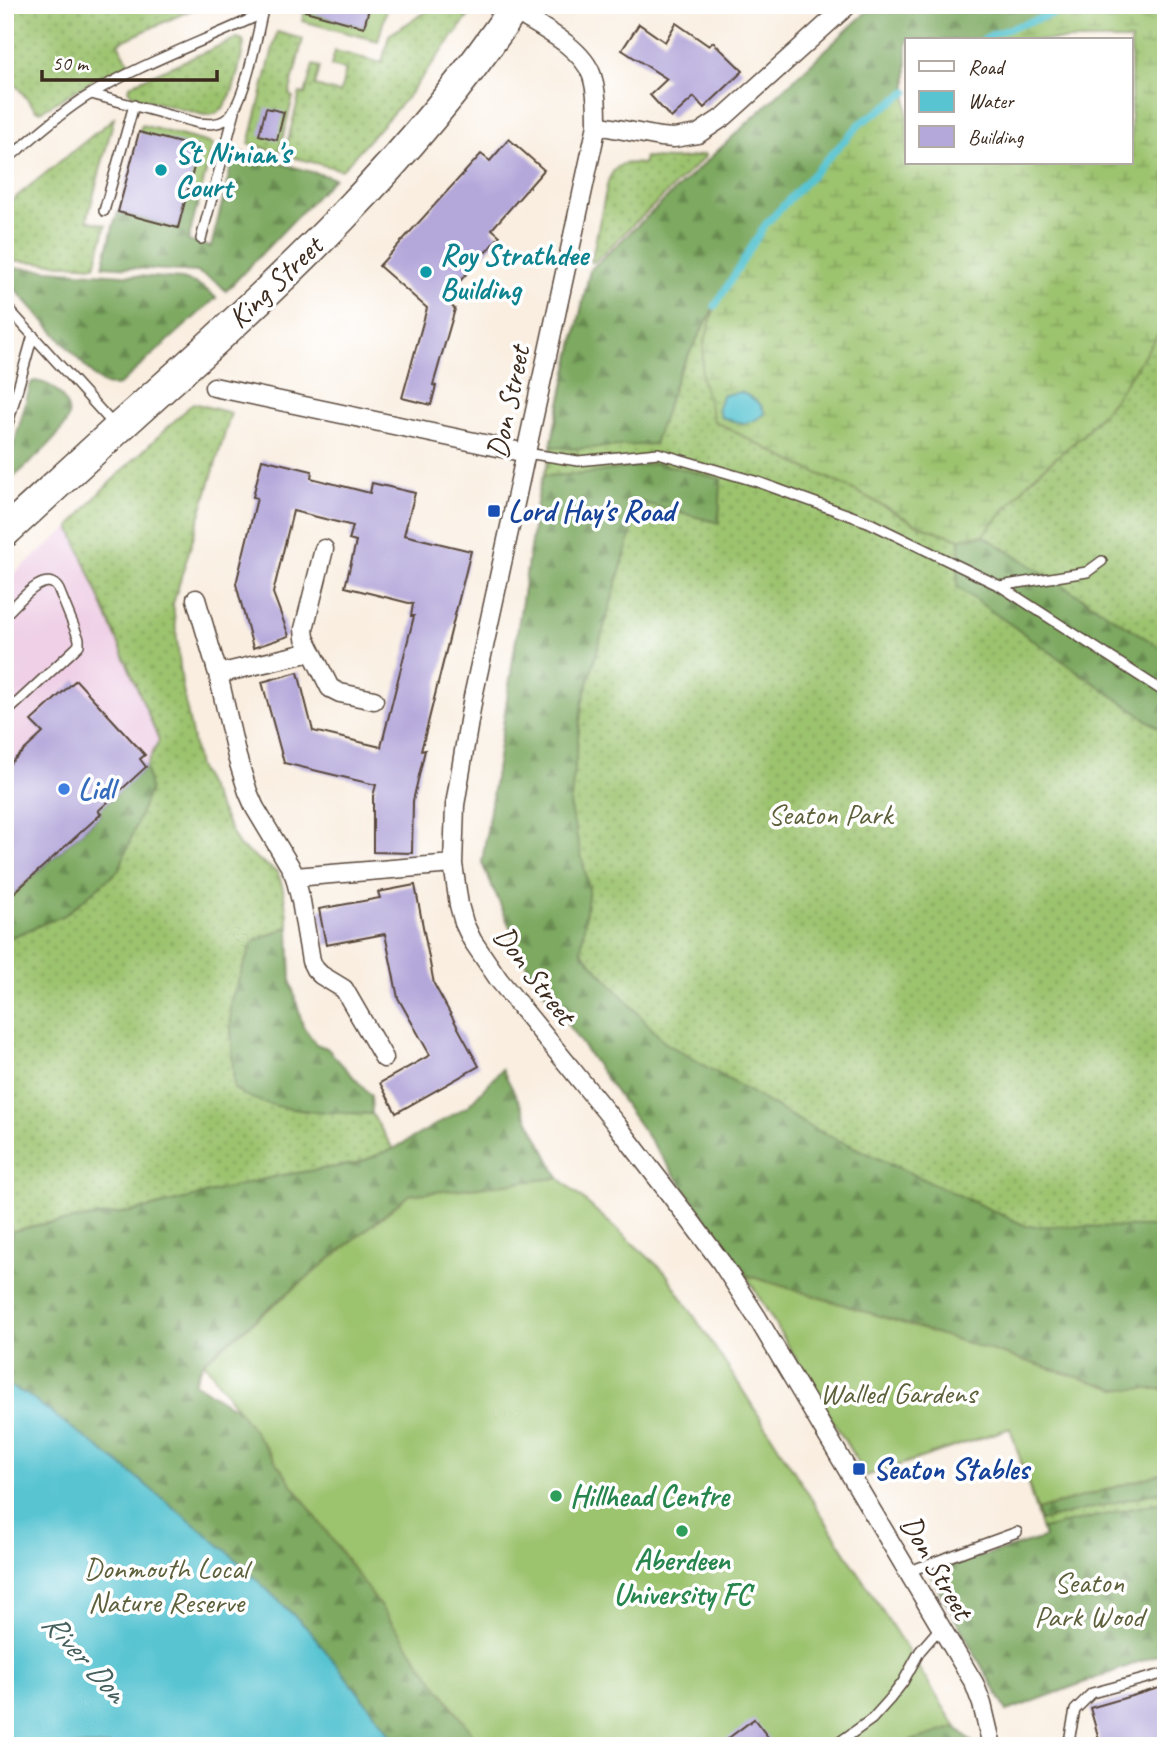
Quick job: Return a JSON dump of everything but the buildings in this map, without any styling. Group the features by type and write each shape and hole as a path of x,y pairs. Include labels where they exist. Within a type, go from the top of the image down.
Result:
{"main road":[{"name":"King Street","path":"5,532 244,314 355,204 449,96 514,7"}],"street":[{"path":"597,125 660,137 698,134 726,116 848,5"},
{"name":"Don Street","path":"514,7 570,46 582,59 591,73 596,90 597,125 473,697 455,805 453,864 459,905 472,940 499,979 616,1124 721,1262 758,1319 974,1683 992,1746"},
{"path":"214,387 526,453"},
{"path":"324,549 304,629 305,638 330,688 340,693 374,700"},
{"path":"196,599 248,792 295,877 311,961 321,975 344,989 384,1058"},
{"path":"218,674 311,652"},
{"path":"295,877 453,864"}],"lane":[{"path":"5,161 91,94 126,75 253,18 264,6"},
{"path":"91,94 187,120 216,124 227,119 243,91 264,6"},
{"path":"104,211 134,105"},
{"path":"201,239 236,106"},
{"path":"5,304 118,429"},
{"path":"5,434 33,335"},
{"path":"526,453 578,461 658,453 784,490 868,522 1000,586 1166,693"},
{"path":"1000,586 1087,572 1102,561"},
{"path":"5,615 37,586 44,581 50,581 60,590 79,639 79,645 5,714"},
{"path":"906,1572 1017,1532"},
{"path":"834,1746 872,1719 890,1699 920,1651 940,1628"},
{"path":"1068,1746 1075,1710 1092,1693 1166,1673"}],"shaded area":[{"path":"70,527 159,740 146,767 99,810 101,814 12,895 5,888 5,581"}],"green space":[{"path":"5,5 202,5 118,43 129,63 41,111 36,110 5,72"},
{"path":"370,5 388,5 378,41 302,21 305,11 364,27"},
{"path":"437,5 477,5 408,96 342,170 284,155 300,93 305,94 313,65 320,67 315,86 340,93 346,70 331,66 335,51 382,63 389,35"},
{"name":"Seaton Park","path":"874,5 1166,5 1166,1652 1007,1711 929,1572 1044,1538 1011,1428 866,1476 746,1275 529,970 482,863 539,490 550,456 590,270"},
{"path":"874,5 1080,5 987,38 905,38 905,93 861,123 765,225 715,306 678,374 654,444 572,449 551,446 590,270"},
{"path":"1080,5 1166,5 1166,323 1113,401 1083,435 1034,476 983,535 960,539 918,525 856,491 714,421 701,377 704,344 715,306 765,225 861,123 905,93 905,164 1132,164 1132,38 987,38"},
{"path":"277,32 303,39 289,95 293,97 279,152 249,144"},
{"path":"237,38 244,43 236,79 225,106 216,113 204,115 136,97 128,90 136,82"},
{"path":"114,118 87,220 106,225 95,266 5,260 5,206"},
{"path":"142,125 213,144 200,195 187,192 139,132"},
{"path":"235,151 334,178 226,291 217,282 197,272 103,266 118,212 178,228 187,192 200,195 188,241 211,247"},
{"path":"704,154 706,156 591,262 608,181 614,170 626,163 643,164 645,157 675,159"},
{"path":"5,267 182,279 209,291 216,298 119,385 110,386 95,377 5,278"},
{"path":"35,381 50,386 59,394 67,407 68,417 59,434 5,485 5,457 11,456 30,386"},
{"path":"193,403 231,413 173,604 182,684 198,767 239,846 278,873 289,927 253,941 230,1003 234,1089 303,1111 372,1114 393,1149 355,1164 277,1176 136,1211 38,1225 5,1233 5,888 12,895 101,814 98,811 146,767 159,740 70,527 99,493"},
{"path":"659,463 721,479 719,523 640,502 582,704 570,808 589,888 581,951 664,1042 812,1128 1026,1226 1166,1227 1166,1389 1116,1389 746,1275 529,970 482,863 539,490 543,476 585,474"},
{"path":"983,535 1166,651 1166,733 957,587 960,539"},
{"path":"146,767 150,789 119,870 65,915 9,938 5,935 5,888 13,895 101,814 98,811"},
{"path":"289,927 291,983 303,1026 316,1044 327,1048 371,1096 372,1114 319,1112 283,1107 249,1097 234,1089 230,1003 253,941"},
{"path":"502,1069 559,1178 409,1195 204,1361 194,1383 240,1411 481,1746 368,1746 5,1408 5,1233 38,1225 136,1211 277,1176 355,1164 393,1149 468,1106"},
{"name":"Hillhead Centre","path":"559,1178 665,1272 956,1727 894,1746 481,1746 204,1362 409,1195"},
{"name":"Walled Gardens","path":"746,1275 1116,1389 1166,1389 1166,1472 1037,1510 1010,1428 866,1476"},
{"path":"1166,1472 1166,1490 1040,1521 1037,1510"},
{"name":"Seaton Park Wood","path":"1166,1501 1166,1652 1007,1711 929,1572 1044,1538 1042,1529"},
{"path":"956,1727 977,1746 894,1746"}],"water":[{"path":"741,392 759,403 765,414 744,423 721,417 718,409 722,395"},
{"name":"River Don","path":"5,1384 26,1394 119,1463 227,1551 310,1631 383,1724 397,1746 5,1746"}],"waterway":[{"path":"987,38 1080,5"},
{"path":"715,306 765,225 861,123 905,93"}],"place":[{"name":"St Ninian's Court","path":"161,170"},
{"name":"Roy Strathdee Building","path":"426,272"},
{"name":"Lord Hay's Road","path":"494,511"},
{"name":"Lidl","path":"64,789"},
{"name":"Seaton Stables","path":"859,1469"},
{"name":"Hillhead Centre","path":"556,1496"},
{"name":"Aberdeen University FC","path":"682,1531"}],"park label":[{"name":"Donmouth Local Nature Reserve","path":"166,1585"}]}
